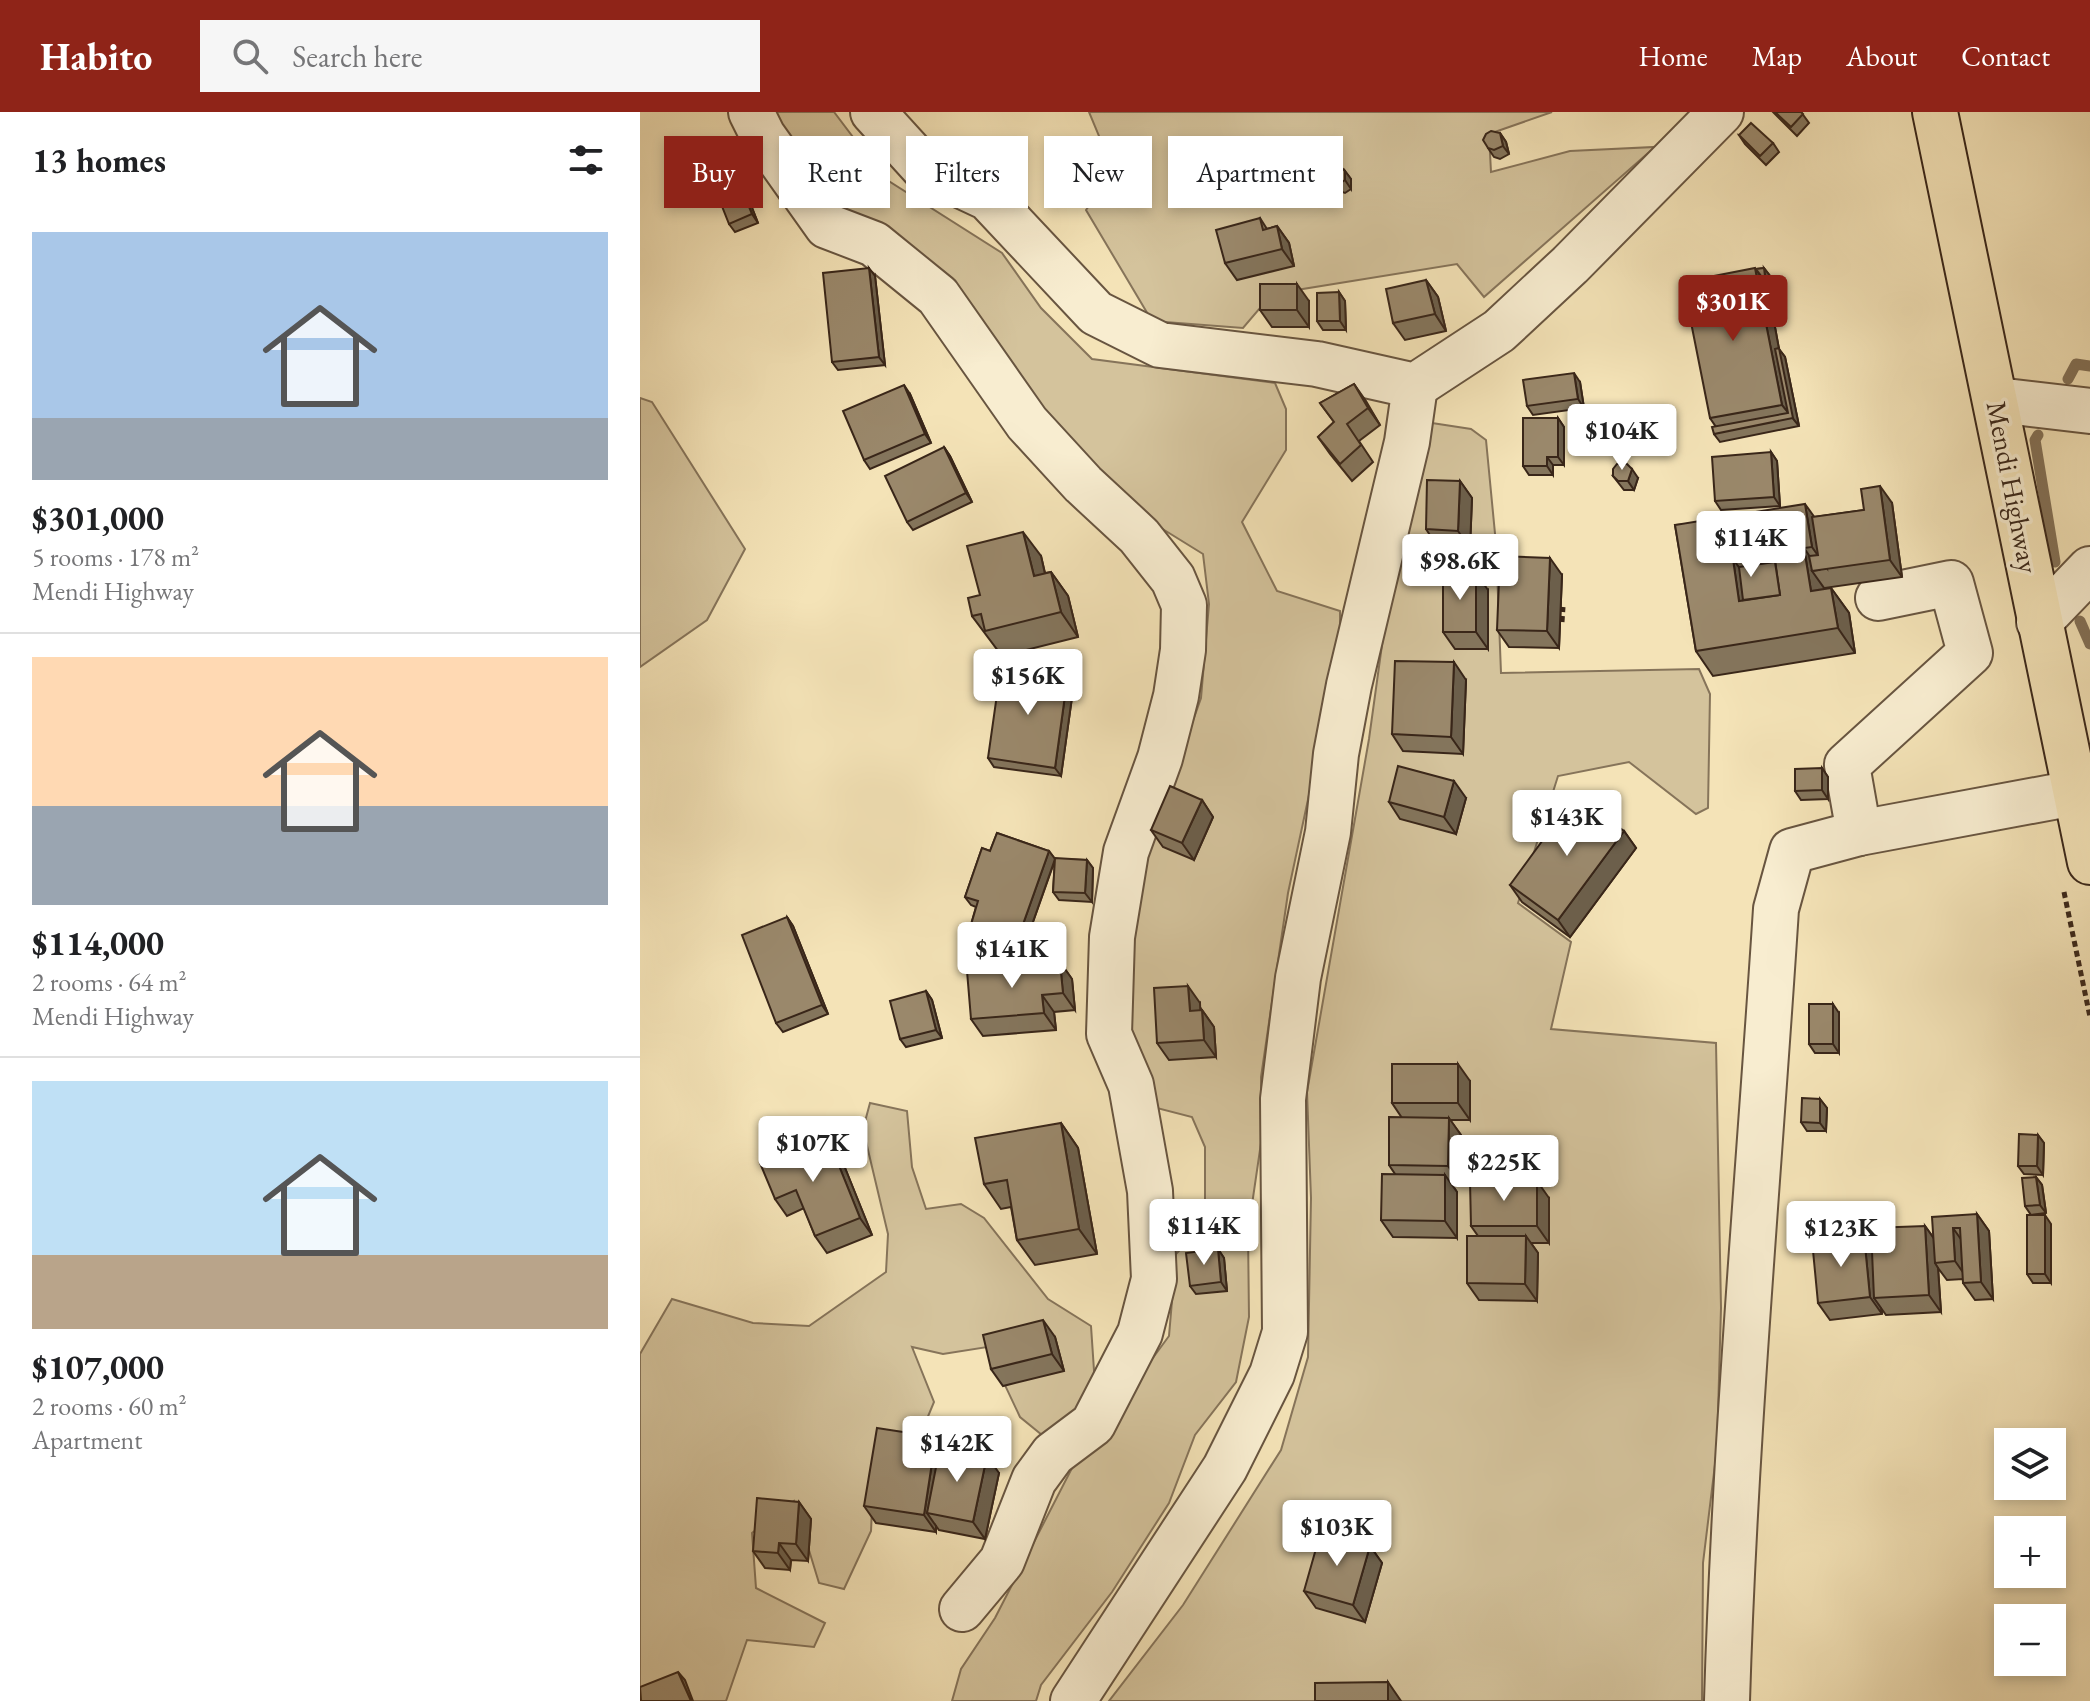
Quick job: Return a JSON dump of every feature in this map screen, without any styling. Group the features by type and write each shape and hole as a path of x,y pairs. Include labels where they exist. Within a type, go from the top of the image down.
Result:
{"main road":[{"name":"Mendi Highway","path":"1935,112 1997,400 2074,793 2076,872"}],"street":[{"path":"751,112 763,136 827,226 874,244 938,296 1027,423 1083,484 1139,536 1173,579 1184,605 1183,650 1176,696 1160,758 1126,852 1112,937 1109,1034 1131,1085 1141,1139 1150,1191 1154,1279 1140,1333 1093,1424 1053,1454 1034,1480 1002,1561 962,1609"},
{"path":"873,112 924,168 988,198 1096,313 1160,345 1317,364 1415,386 1499,331 1570,265 1721,112"},
{"path":"1073,1701 1225,1468 1272,1374 1285,1332 1283,1099 1298,978 1328,832 1336,754 1349,685 1407,442 1415,386"},
{"path":"1997,400 2090,411"},
{"path":"2039,622 2090,569"},
{"path":"1859,833 1847,765 1970,653 1951,583 1878,598"},
{"path":"1727,1701 1740,1382 1750,1301 1776,909 1792,851 1859,833 2074,793"}],"path":[{"path":"1562,622 1563,607"},
{"path":"2076,872 2090,1017"}],"shaded area":[{"path":"769,112 834,112 852,136 786,136"},
{"path":"1089,112 1552,112 1489,134 1491,172 1570,151 1655,147 1484,297 1457,264 1272,294 1243,328 1152,321 1086,210 1152,208 1152,136 1099,136"},
{"path":"890,182 906,192 906,208 931,208 1002,253 1041,308 1092,359 1275,383 1286,409 1286,450 1242,522 1277,591 1340,611 1340,650 1288,893 1261,1077 1261,1143 1248,1232 1249,1317 1236,1382 1195,1435 1169,1503 1112,1592 1041,1685 1036,1701 952,1701 961,1669 995,1618 1072,1468 1169,1336 1176,1254 1205,1223 1205,1147 1192,1117 1149,1106 1124,1006 1131,939 1151,839 1201,698 1209,604 1203,554 1140,515 838,208 890,208"},
{"path":"640,398 652,402 745,549 707,620 640,667"},
{"path":"1432,423 1471,429 1486,440 1496,544 1501,673 1699,669 1710,694 1708,808 1696,814 1629,762 1558,776 1518,903 1571,942 1551,1029 1716,1043 1721,1308 1717,1448 1703,1563 1702,1701 1109,1701 1183,1605 1281,1450 1308,1357 1311,1198 1307,1092 1369,739 1386,616"},
{"path":"870,1103 907,1111 912,1167 926,1209 961,1204 984,1218 1048,1299 1091,1326 1096,1400 1042,1435 1020,1417 987,1347 943,1354 912,1347 934,1402 922,1431 875,1445 871,1531 844,1589 819,1583 794,1501 752,1533 756,1588 825,1623 814,1647 747,1640 726,1701 640,1701 640,1354 672,1299 753,1323 809,1326 886,1272 888,1234 863,1129"}],"building":[{"path":"1775,112 1801,112 1803,114 1791,127"},
{"path":"1751,123 1773,143 1760,156 1739,135"},
{"path":"1491,131 1500,133 1503,146 1494,150 1488,148 1483,140"},
{"path":"723,208 750,208 752,214 729,224"},
{"path":"1260,218 1263,230 1277,226 1282,249 1225,263 1216,230"},
{"path":"869,268 879,357 832,362 823,273"},
{"path":"1755,268 1782,405 1710,418 1683,282"},
{"path":"1764,268 1767,291 1764,292 1761,276 1756,269"},
{"path":"1426,280 1435,314 1393,323 1386,289"},
{"path":"1260,284 1297,284 1297,310 1260,310"},
{"path":"1339,292 1340,321 1317,321 1317,293"},
{"path":"1779,348 1793,418 1714,434 1712,427 1788,413 1775,349"},
{"path":"1574,373 1578,399 1527,406 1523,380"},
{"path":"1354,384 1368,408 1347,424 1361,445 1340,464 1318,437 1334,422 1320,403"},
{"path":"904,385 925,434 864,460 843,411"},
{"path":"1523,418 1558,418 1558,457 1547,457 1547,466 1523,466"},
{"path":"1642,427 1653,427 1657,432 1653,443 1643,443 1638,431"},
{"path":"944,447 966,493 907,522 885,476"},
{"path":"1771,452 1774,497 1715,501 1712,457"},
{"path":"1617,464 1627,464 1632,469 1628,481 1618,481 1613,476"},
{"path":"1427,480 1460,481 1458,531 1426,529"},
{"path":"1880,486 1890,560 1812,571 1809,556 1818,555 1812,517 1864,510 1861,489"},
{"path":"1805,504 1812,547 1804,548 1811,591 1831,588 1838,628 1696,651 1675,525","holes":["1774,553 1780,595 1739,601 1733,559"]},
{"path":"1023,532 1034,576 1051,572 1061,612 985,631 981,614 972,616 968,598 980,595 967,546"},
{"path":"1500,556 1550,558 1547,631 1497,630"},
{"path":"1775,562 1780,595 1743,600 1739,567"},
{"path":"1443,573 1476,573 1476,632 1443,632"},
{"path":"1395,661 1454,662 1451,737 1392,734"},
{"path":"1001,666 1068,674 1055,768 988,758"},
{"path":"1398,766 1454,781 1444,817 1389,802"},
{"path":"1822,768 1822,790 1795,791 1795,769"},
{"path":"1170,786 1202,800 1182,843 1151,830"},
{"path":"1575,796 1624,831 1558,920 1510,885"},
{"path":"997,833 1049,851 1016,944 970,928 978,901 965,897 982,848 990,851"},
{"path":"1055,858 1087,860 1085,893 1053,892"},
{"path":"787,917 822,1005 776,1023 742,935"},
{"path":"1060,962 1063,993 1042,995 1044,1013 971,1019 967,971"},
{"path":"1188,986 1190,1011 1202,1010 1204,1040 1157,1043 1154,988"},
{"path":"926,991 936,1030 900,1039 890,1001"},
{"path":"1809,1004 1833,1004 1833,1044 1809,1044"},
{"path":"1392,1064 1458,1064 1458,1103 1392,1103"},
{"path":"1802,1098 1820,1099 1820,1123 1801,1122"},
{"path":"1389,1117 1449,1118 1448,1166 1389,1165"},
{"path":"1061,1123 1079,1229 1017,1240 1007,1180 984,1184 975,1138"},
{"path":"2019,1134 2038,1135 2037,1166 2018,1166"},
{"path":"827,1136 860,1218 815,1236 796,1190 775,1199 760,1163"},
{"path":"1382,1174 1445,1175 1445,1221 1381,1220"},
{"path":"2036,1177 2040,1205 2025,1206 2022,1178"},
{"path":"1470,1181 1537,1181 1537,1226 1471,1226"},
{"path":"1977,1214 1981,1282 1963,1283 1960,1228 1953,1228 1955,1261 1935,1263 1932,1217"},
{"path":"2027,1215 2045,1215 2045,1274 2027,1274"},
{"path":"1925,1226 1929,1295 1874,1298 1871,1228"},
{"path":"1864,1235 1870,1297 1818,1303 1812,1240"},
{"path":"1467,1236 1526,1236 1525,1284 1467,1283"},
{"path":"1218,1249 1221,1282 1190,1286 1186,1253"},
{"path":"1043,1320 1052,1354 991,1369 983,1335"},
{"path":"877,1428 936,1437 924,1515 864,1506"},
{"path":"940,1447 987,1456 973,1522 927,1513"},
{"path":"757,1498 799,1502 796,1544 779,1543 778,1553 753,1551"},
{"path":"1321,1531 1370,1546 1353,1605 1304,1591"},
{"path":"678,1672 691,1701 641,1701 640,1687"},
{"path":"1388,1682 1388,1701 1315,1701 1315,1683"}],"waterway":[{"path":"2068,379 2076,364 2090,366"},
{"path":"2038,435 2035,440 2055,562"},
{"path":"2080,621 2090,644"}]}
